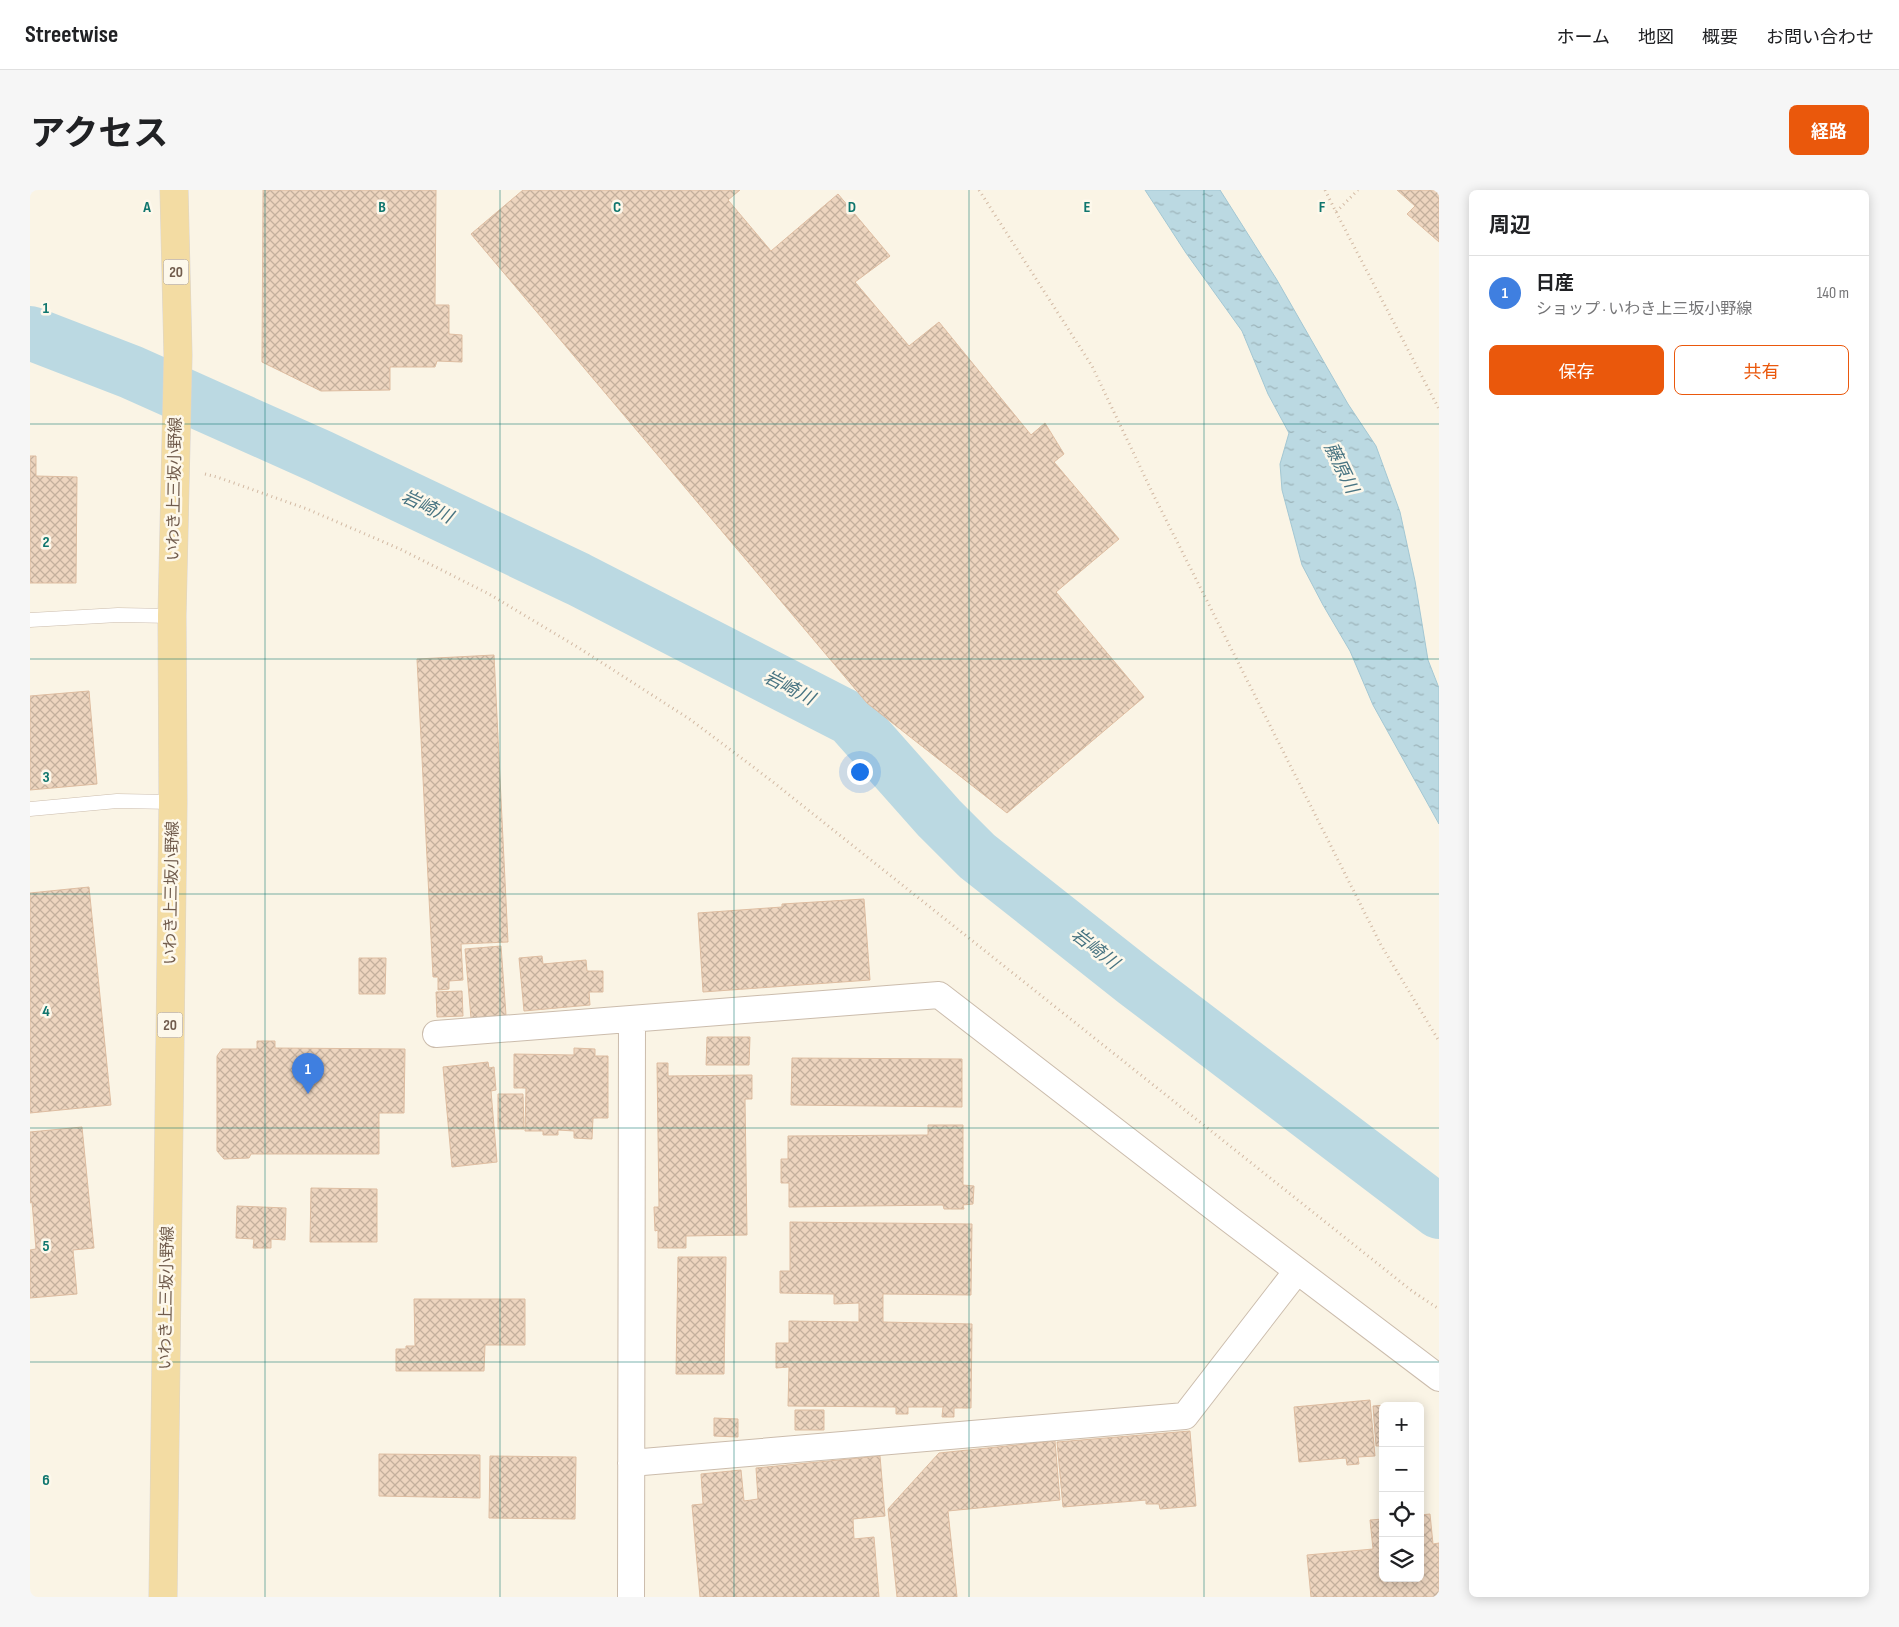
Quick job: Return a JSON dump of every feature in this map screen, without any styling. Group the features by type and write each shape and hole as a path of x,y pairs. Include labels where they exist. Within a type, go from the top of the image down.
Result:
{"main road":[{"name":"いわき上三坂小野線","path":"163,1597 173,802 172,616 178,355 174,190"}],"street":[{"path":"436,1034 939,995 1439,1378"},
{"path":"631,1597 632,1019"},
{"path":"631,1463 1185,1416 1297,1271"}],"lane":[{"path":"30,620 118,615 172,616"},
{"path":"30,808 117,801 173,802"}],"path":[{"path":"979,190 1092,366 1154,496 1372,927 1439,1041"},
{"path":"1325,190 1439,409"},
{"path":"1336,212 1358,190"},
{"path":"176,460 217,477 307,509 400,550 489,594 579,648 692,720 773,782 1412,1291 1439,1309"}],"water":[{"name":"藤原川","path":"1145,190 1220,190 1277,280 1348,404 1376,446 1400,512 1415,581 1428,660 1439,688 1439,824 1373,705 1350,651 1302,565 1282,490 1280,464 1289,433 1268,394 1242,331 1186,253"}],"building":[{"path":"263,190 436,190 435,305 449,305 449,334 462,335 462,362 437,361 435,367 390,367 390,390 321,391 262,362"},
{"path":"523,190 740,190 728,200 771,251 838,194 890,256 855,282 909,346 939,322 1031,435 1045,423 1064,454 1054,462 1119,539 1056,592 1144,697 1007,813 867,703 471,234"},
{"path":"1397,190 1439,190 1439,242 1407,214 1415,206"},
{"path":"30,456 36,456 36,476 77,477 76,583 30,583"},
{"path":"494,655 508,942 461,944 463,980 449,981 449,989 438,990 438,977 433,977 417,659"},
{"path":"89,691 97,784 30,790 30,696"},
{"path":"89,887 111,1105 30,1113 30,893"},
{"path":"864,899 870,980 703,992 698,913 782,907 782,904"},
{"path":"501,946 506,1015 471,1018 465,949"},
{"path":"542,956 543,964 586,960 587,971 603,971 603,992 589,992 590,1005 524,1011 519,958"},
{"path":"359,958 386,958 385,994 359,994"},
{"path":"462,991 463,1016 437,1017 436,992"},
{"path":"707,1037 750,1037 749,1065 706,1065"},
{"path":"257,1041 275,1041 275,1048 405,1049 404,1113 379,1113 379,1154 251,1154 249,1158 224,1159 217,1151 217,1056 222,1049 257,1049"},
{"path":"574,1048 595,1049 595,1056 608,1056 608,1118 593,1118 592,1139 574,1138 574,1131 558,1130 558,1135 543,1135 543,1131 525,1131 526,1088 514,1088 514,1054 574,1055"},
{"path":"792,1058 962,1059 962,1107 791,1105"},
{"path":"488,1062 489,1068 494,1067 496,1090 491,1091 497,1162 452,1167 443,1067"},
{"path":"657,1063 668,1063 668,1076 752,1075 752,1099 745,1099 747,1235 686,1236 686,1248 658,1248 658,1230 655,1231 654,1207 659,1207"},
{"path":"498,1094 523,1094 524,1129 498,1129"},
{"path":"928,1125 963,1125 963,1185 974,1186 973,1204 963,1205 964,1209 944,1209 943,1205 789,1207 789,1183 781,1183 781,1159 788,1159 788,1136 928,1135"},
{"path":"82,1127 94,1248 73,1250 77,1294 30,1298 30,1250 36,1249 32,1202 30,1203 30,1132"},
{"path":"311,1188 377,1189 377,1242 310,1242"},
{"path":"237,1206 286,1208 285,1240 271,1239 271,1248 253,1248 254,1239 236,1238"},
{"path":"790,1222 972,1224 971,1295 883,1294 883,1322 972,1324 971,1408 954,1408 954,1417 942,1417 943,1407 908,1407 908,1414 896,1414 896,1407 788,1406 789,1367 776,1368 776,1343 789,1343 789,1321 859,1322 859,1303 834,1304 834,1294 780,1293 780,1271 790,1271"},
{"path":"678,1257 726,1257 724,1374 676,1374"},
{"path":"414,1299 525,1299 525,1345 485,1345 484,1371 396,1371 396,1349 406,1349 406,1346 415,1346"},
{"path":"1370,1400 1375,1456 1358,1457 1359,1464 1347,1465 1346,1458 1299,1462 1294,1407"},
{"path":"1373,1406 1379,1406 1379,1446 1376,1446"},
{"path":"795,1410 824,1410 824,1430 795,1430"},
{"path":"714,1418 738,1419 738,1437 714,1436"},
{"path":"1190,1431 1196,1506 1160,1509 1159,1504 1146,1504 1146,1500 1063,1507 1057,1442"},
{"path":"1055,1441 1060,1500 948,1511 957,1597 897,1597 888,1509 939,1453"},
{"path":"379,1454 480,1455 480,1498 379,1496"},
{"path":"490,1456 576,1457 575,1519 489,1518"},
{"path":"880,1456 885,1516 853,1519 854,1539 874,1537 879,1597 700,1597 692,1505 703,1504 701,1474 741,1470 744,1501 758,1499 756,1468"},
{"path":"1430,1514 1433,1544 1439,1543 1439,1597 1311,1597 1307,1555 1373,1549 1370,1520 1379,1519 1379,1582 1424,1582 1424,1515"}],"waterway":[{"name":"岩崎川","path":"30,333 131,372 319,456 578,579 851,719 939,818 977,856 1135,981 1439,1212"}],"place":[{"name":"日産","path":"308,1094"}]}
